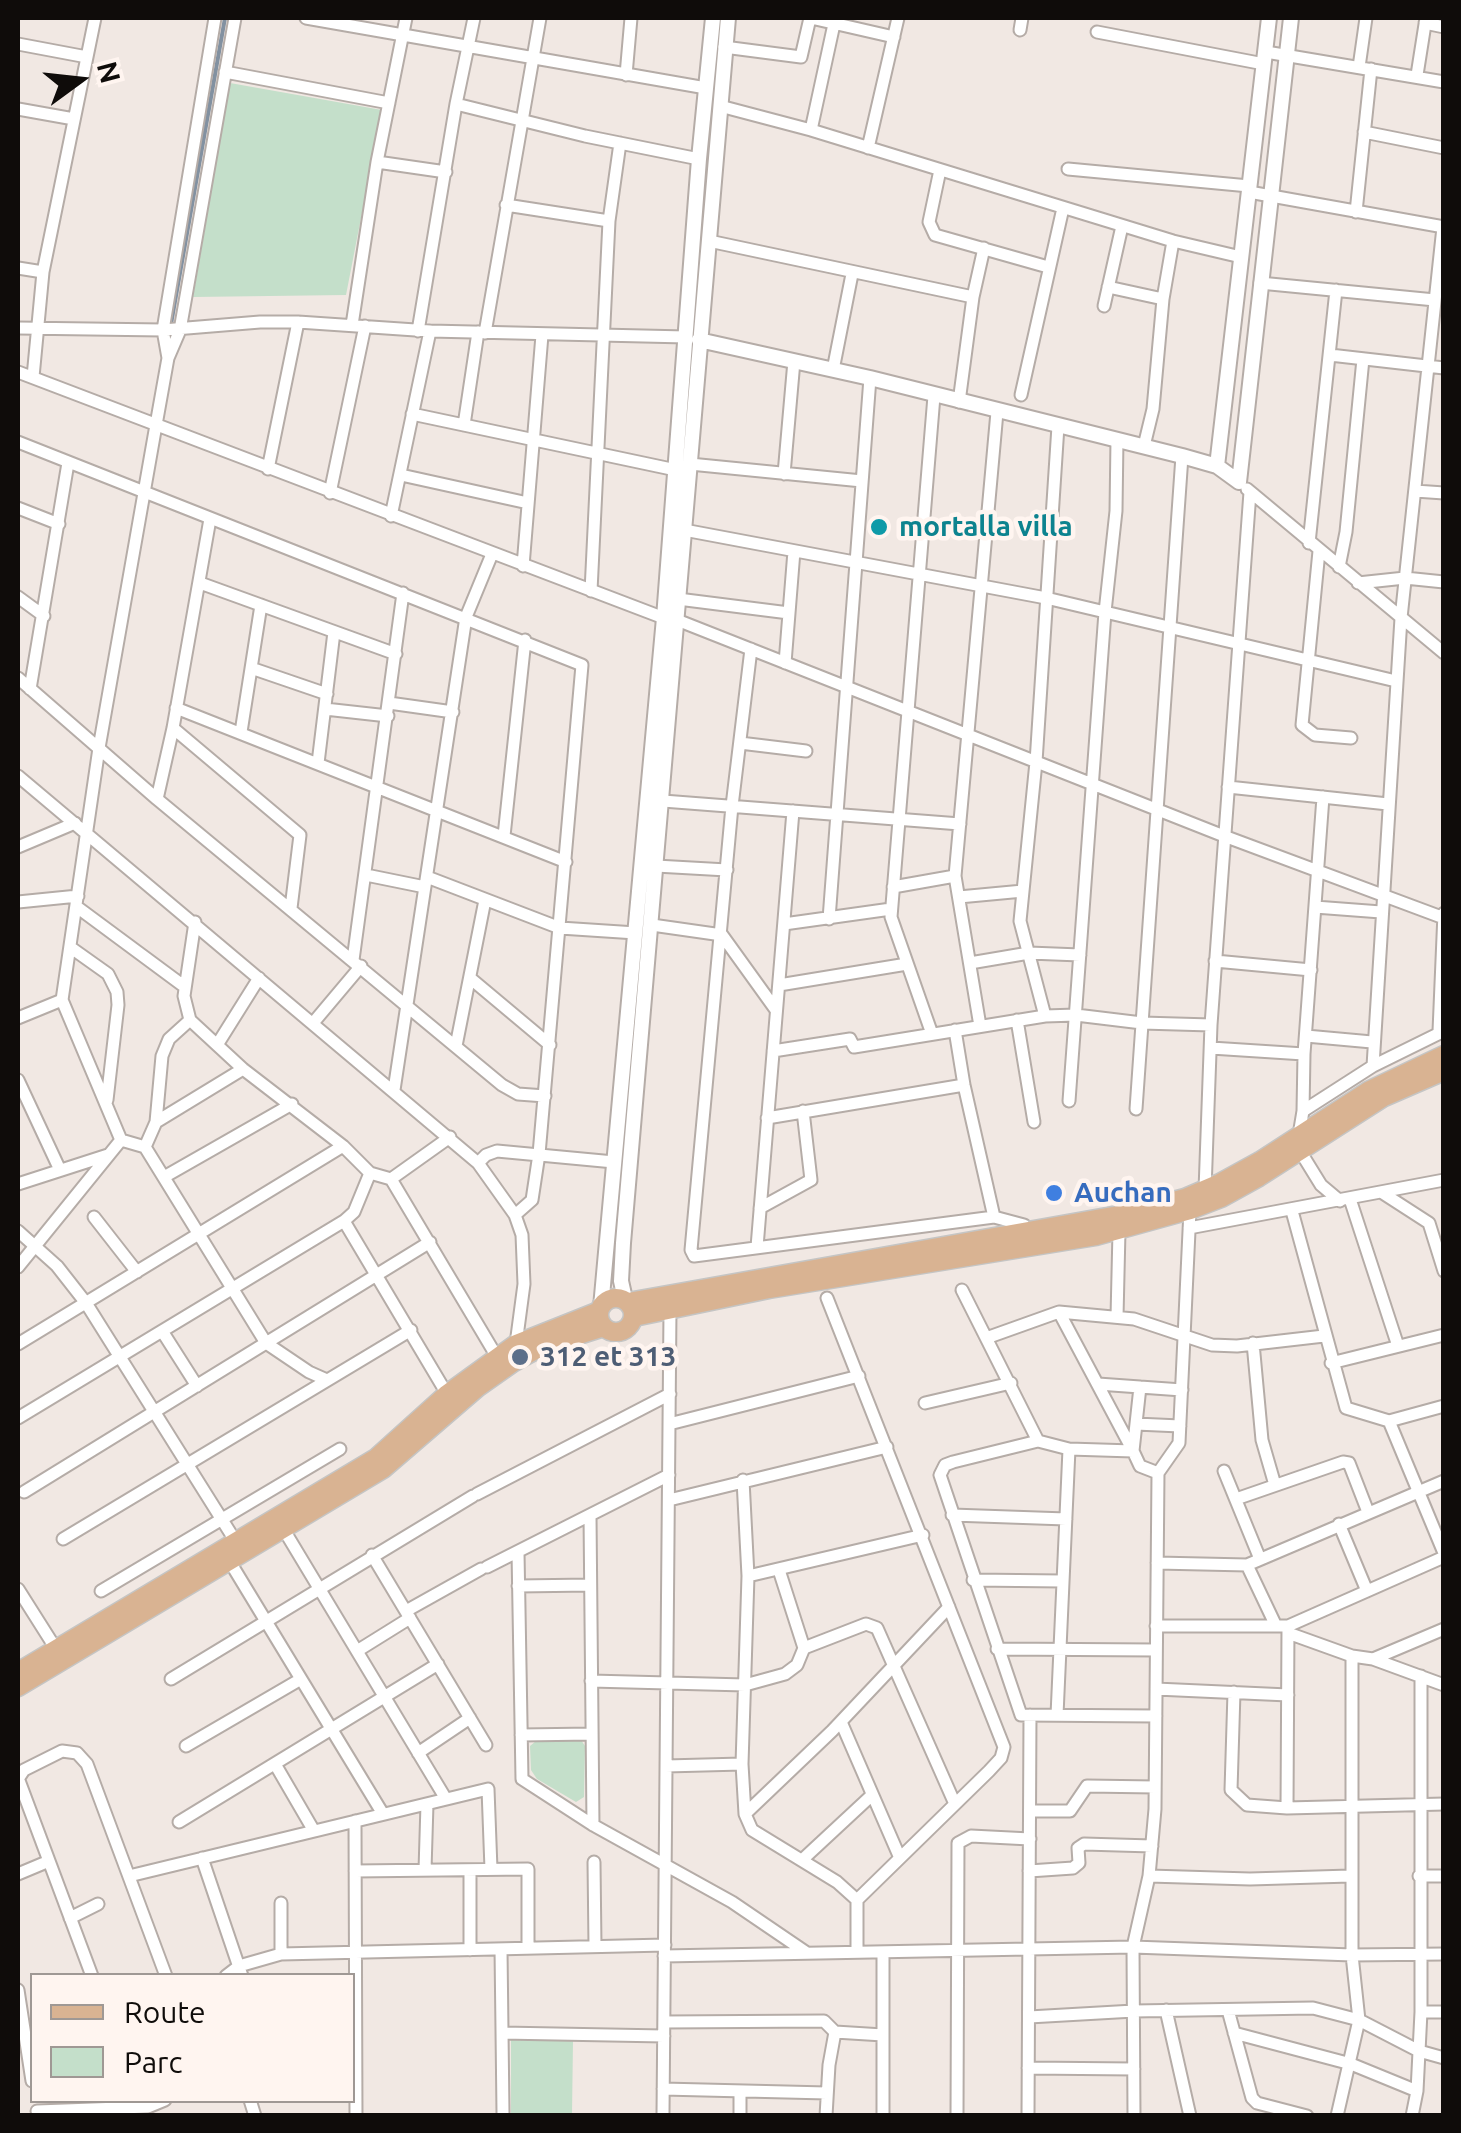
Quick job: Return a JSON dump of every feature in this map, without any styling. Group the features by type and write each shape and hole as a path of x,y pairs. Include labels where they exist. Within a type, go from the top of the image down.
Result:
{"main road":[{"path":"18,1687 392,1463 477,1388 514,1362 601,1315 611,1298 629,1306 670,1310 769,1289 1190,1219 1368,1091 1444,1055"},
{"path":"629,1306 1142,1210 1204,1190 1444,1070"},
{"path":"601,1315 622,1332 632,1323 629,1306"},
{"path":"18,1672 26,1658 56,1649 376,1458 448,1394 516,1344 601,1315"}],"street":[{"path":"33,377 43,272 95,18"},
{"path":"168,358 163,330 215,18"},
{"path":"121,1140 62,1000 99,748 168,358 180,330 235,18"},
{"path":"306,18 366,23 402,35 706,88"},
{"path":"330,494 358,325 378,162 406,18"},
{"path":"391,516 412,414 456,104 474,18"},
{"path":"464,425 540,18"},
{"path":"626,75 631,18"},
{"path":"601,1315 670,619 692,338 699,159 713,18"},
{"path":"692,338 709,241 728,18"},
{"path":"724,47 801,57 811,18 894,36"},
{"path":"868,148 898,18"},
{"path":"1217,466 1269,18"},
{"path":"1204,1190 1211,1025 1240,644 1244,487 1260,282 1291,18"},
{"path":"1356,212 1364,132 1366,18"},
{"path":"1417,75 1426,20 1444,27"},
{"path":"811,130 834,24"},
{"path":"1097,32 1265,58 1287,57 1417,75 1444,82"},
{"path":"18,44 87,57"},
{"path":"225,72 389,103"},
{"path":"456,104 699,159"},
{"path":"720,106 1241,258"},
{"path":"18,110 74,119"},
{"path":"1364,132 1444,148"},
{"path":"590,590 609,220 620,143"},
{"path":"378,162 446,172"},
{"path":"1068,169 1249,189 1443,228 1401,618 1373,1066"},
{"path":"940,170 930,228 935,235 1048,267"},
{"path":"506,206 609,220"},
{"path":"1022,395 1062,208"},
{"path":"1104,306 1122,226"},
{"path":"709,241 972,297"},
{"path":"1144,446 1174,241"},
{"path":"959,402 972,297 984,248"},
{"path":"18,268 43,272"},
{"path":"832,370 852,274"},
{"path":"1260,282 1435,300"},
{"path":"1108,287 1163,299"},
{"path":"1336,290 1302,725 1315,735 1351,738"},
{"path":"268,469 298,322"},
{"path":"18,328 180,330 298,322 424,331 692,338 870,378 1217,466 1444,653"},
{"path":"523,566 542,335"},
{"path":"1330,354 1444,368"},
{"path":"1339,567 1364,358"},
{"path":"784,474 794,362"},
{"path":"18,372 330,494 751,649 1224,836 1443,917 1441,1031 1373,1066 1303,1111"},
{"path":"829,919 870,378"},
{"path":"932,1034 890,916 934,396"},
{"path":"980,1026 956,876 998,412"},
{"path":"412,414 598,454 683,467 862,482"},
{"path":"1045,1016 1020,921 1036,762 1058,426"},
{"path":"1069,1101 1116,510 1117,439"},
{"path":"18,442 582,665 538,1154 532,1200 515,1215"},
{"path":"1136,1109 1182,456"},
{"path":"30,689 68,463"},
{"path":"629,1306 621,1281 623,1243 663,801 670,619 678,599 684,530 683,467"},
{"path":"401,475 528,503"},
{"path":"1414,491 1444,494"},
{"path":"18,508 59,524"},
{"path":"157,799 210,519"},
{"path":"684,530 1046,598 1396,682"},
{"path":"786,663 794,551"},
{"path":"394,1090 466,617 492,554"},
{"path":"1358,583 1405,578 1444,582"},
{"path":"200,583 396,654"},
{"path":"313,1023 357,963 404,593"},
{"path":"18,597 44,616"},
{"path":"678,599 789,612"},
{"path":"241,732 261,605"},
{"path":"318,763 334,632"},
{"path":"504,836 525,640"},
{"path":"751,649 732,806 691,1250 694,1256 702,1257 994,1217 1024,1224 1026,1232"},
{"path":"251,668 326,694"},
{"path":"18,678 502,1086 518,1094 545,1096"},
{"path":"176,708 566,862"},
{"path":"325,709 453,712"},
{"path":"173,728 300,835 291,908"},
{"path":"740,742 806,751"},
{"path":"18,776 478,1163 515,1215 525,1260 516,1344"},
{"path":"1228,787 1388,804"},
{"path":"1324,797 1300,1143 1322,1186 1345,1200 1398,1346"},
{"path":"663,801 960,824"},
{"path":"757,1247 793,811"},
{"path":"18,846 75,822"},
{"path":"656,866 727,870"},
{"path":"366,875 426,882 560,928 636,934"},
{"path":"893,887 956,876"},
{"path":"959,897 1023,891"},
{"path":"456,1046 485,900"},
{"path":"18,902 78,902 185,987"},
{"path":"1315,907 1381,912"},
{"path":"784,924 891,909"},
{"path":"195,922 185,987 190,1020 244,1070 292,1104 370,1173 391,1179 497,1358"},
{"path":"652,925 722,935 776,1010"},
{"path":"70,947 108,974 116,992 118,1005 106,1103"},
{"path":"970,962 1029,953 1080,955"},
{"path":"1216,961 1311,970"},
{"path":"778,985 907,964"},
{"path":"217,1045 259,978"},
{"path":"470,978 550,1044"},
{"path":"18,1018 62,1000"},
{"path":"773,1051 850,1039 854,1046 1076,1014 1142,1023 1211,1025"},
{"path":"145,1147 156,1122 162,1056 169,1039 190,1020"},
{"path":"1017,1020 1034,1122"},
{"path":"955,1030 994,1217"},
{"path":"1306,1036 1372,1042"},
{"path":"1210,1048 1304,1054"},
{"path":"156,1122 244,1070"},
{"path":"18,1080 60,1170"},
{"path":"768,1118 964,1085"},
{"path":"164,1177 292,1104"},
{"path":"760,1208 811,1180 803,1111"},
{"path":"391,1179 450,1137"},
{"path":"121,1140 145,1147 266,1342 309,1372 328,1380"},
{"path":"18,1267 121,1140"},
{"path":"18,1344 343,1146"},
{"path":"478,1163 497,1151 614,1162"},
{"path":"18,1184 108,1156"},
{"path":"18,1418 344,1221 354,1212 370,1173"},
{"path":"1134,2116 1134,1947 1149,1876 1155,1787 1158,1473 1179,1443 1190,1219 1292,1210 1444,1180"},
{"path":"1382,1192 1422,1217 1438,1235 1444,1271"},
{"path":"1292,1210 1346,1408 1388,1421 1444,1406"},
{"path":"94,1217 137,1272"},
{"path":"344,1221 448,1394"},
{"path":"18,1231 58,1266 86,1303 236,1542"},
{"path":"1117,1317 1119,1231"},
{"path":"24,1492 430,1242"},
{"path":"962,1290 1038,1440"},
{"path":"827,1298 1003,1739 1004,1752 857,1900 857,1952"},
{"path":"663,2116 670,1310"},
{"path":"989,1338 1059,1312 1134,1319 1212,1346 1324,1336"},
{"path":"1059,1312 1140,1466 1158,1473"},
{"path":"63,1539 411,1330"},
{"path":"162,1331 197,1386"},
{"path":"1332,1363 1444,1335"},
{"path":"1253,1343 1262,1440 1276,1485"},
{"path":"669,1424 858,1376"},
{"path":"925,1402 1011,1383"},
{"path":"1098,1384 1182,1390"},
{"path":"1133,1451 1140,1387"},
{"path":"170,1679 475,1495 670,1394"},
{"path":"1284,1628 1444,1555 1388,1421"},
{"path":"1136,1424 1180,1426"},
{"path":"1133,1451 1069,1449 1038,1440 945,1465 940,1475 1020,1715 1156,1716"},
{"path":"669,1500 887,1446"},
{"path":"101,1591 340,1449"},
{"path":"1057,1715 1069,1449"},
{"path":"1236,1499 1349,1463 1368,1512"},
{"path":"1224,1471 1260,1559"},
{"path":"357,1651 484,1568 669,1475"},
{"path":"743,1480 748,1576 742,1764 745,1814 752,1830 837,1882 857,1900"},
{"path":"1157,1564 1247,1565 1444,1481"},
{"path":"952,1515 1066,1519"},
{"path":"590,1516 593,1825"},
{"path":"1339,1524 1367,1591"},
{"path":"284,1530 446,1800"},
{"path":"748,1576 923,1535"},
{"path":"518,1552 522,1779 593,1825 732,1902 806,1953"},
{"path":"372,1556 486,1745"},
{"path":"230,1562 383,1814"},
{"path":"1247,1565 1284,1628 1288,1694 1286,1808"},
{"path":"591,1681 745,1685 785,1674 797,1665 804,1648 779,1570"},
{"path":"972,1580 1062,1580"},
{"path":"518,1586 590,1585"},
{"path":"18,1589 56,1649"},
{"path":"745,1814 841,1722 949,1607"},
{"path":"804,1648 872,1624 894,1662 955,1804"},
{"path":"1156,1626 1284,1628 1352,1656 1373,1659 1444,1685"},
{"path":"1373,1659 1444,1629"},
{"path":"997,1649 1156,1650"},
{"path":"1337,2116 1359,2020 1350,1876 1352,1656"},
{"path":"179,1822 438,1664"},
{"path":"1412,2116 1418,2092 1421,2012 1421,1676"},
{"path":"186,1746 300,1679"},
{"path":"1156,1689 1288,1694"},
{"path":"1234,1692 1232,1790 1247,1805 1351,1808 1444,1804"},
{"path":"1028,2116 1030,1715"},
{"path":"418,1753 470,1718"},
{"path":"841,1722 900,1858"},
{"path":"522,1735 592,1734"},
{"path":"91,1973 18,1778 24,1770 62,1751 78,1753 86,1764 165,1973"},
{"path":"275,1764 314,1831"},
{"path":"666,1766 742,1764"},
{"path":"1030,1811 1070,1811 1088,1786 1155,1787"},
{"path":"129,1876 488,1790 491,1870"},
{"path":"802,1860 872,1795"},
{"path":"425,1870 426,1804"},
{"path":"355,1821 355,1973"},
{"path":"957,2116 958,1843 971,1836 1030,1840"},
{"path":"1030,1871 1073,1868 1079,1863 1078,1848 1084,1844 1152,1846"},
{"path":"202,1858 240,1971 281,1954 595,1946 806,1953 1134,1947 1352,1955 1444,1954"},
{"path":"18,1874 49,1861"},
{"path":"594,1862 595,1946"},
{"path":"355,1872 528,1869 528,1948"},
{"path":"470,1870 470,1950"},
{"path":"1149,1876 1350,1876"},
{"path":"1420,1876 1444,1876"},
{"path":"70,1918 98,1904"},
{"path":"281,1904 281,1954"},
{"path":"501,1949 503,2113"},
{"path":"883,1952 883,2116"},
{"path":"18,1990 30,2073"},
{"path":"1028,2018 1134,2011 1312,2008 1359,2020 1444,2058"},
{"path":"1166,2010 1190,2116"},
{"path":"1228,2010 1252,2098 1307,2116"},
{"path":"1421,2012 1444,2012"},
{"path":"502,2033 824,2020 835,2032 883,2035"},
{"path":"826,2116 835,2032"},
{"path":"1234,2033 1351,2064 1418,2092"},
{"path":"1028,2068 1134,2070"},
{"path":"663,2089 827,2093"},
{"path":"740,2092 740,2116"},
{"path":"36,2109 110,2112 145,2108"}],"green space":[{"path":"230,83 382,110 346,295 193,297"},
{"path":"581,1740 585,1746 584,1797 576,1802 537,1779 531,1770 530,1746 536,1741"},
{"path":"511,2040 573,2041 572,2114 511,2114"}],"waterway":[{"path":"171,324 225,18"}],"place":[{"name":"mortalla villa","path":"879,527"},
{"name":"Auchan","path":"1054,1193"},
{"name":"312 et 313","path":"520,1357"}]}
